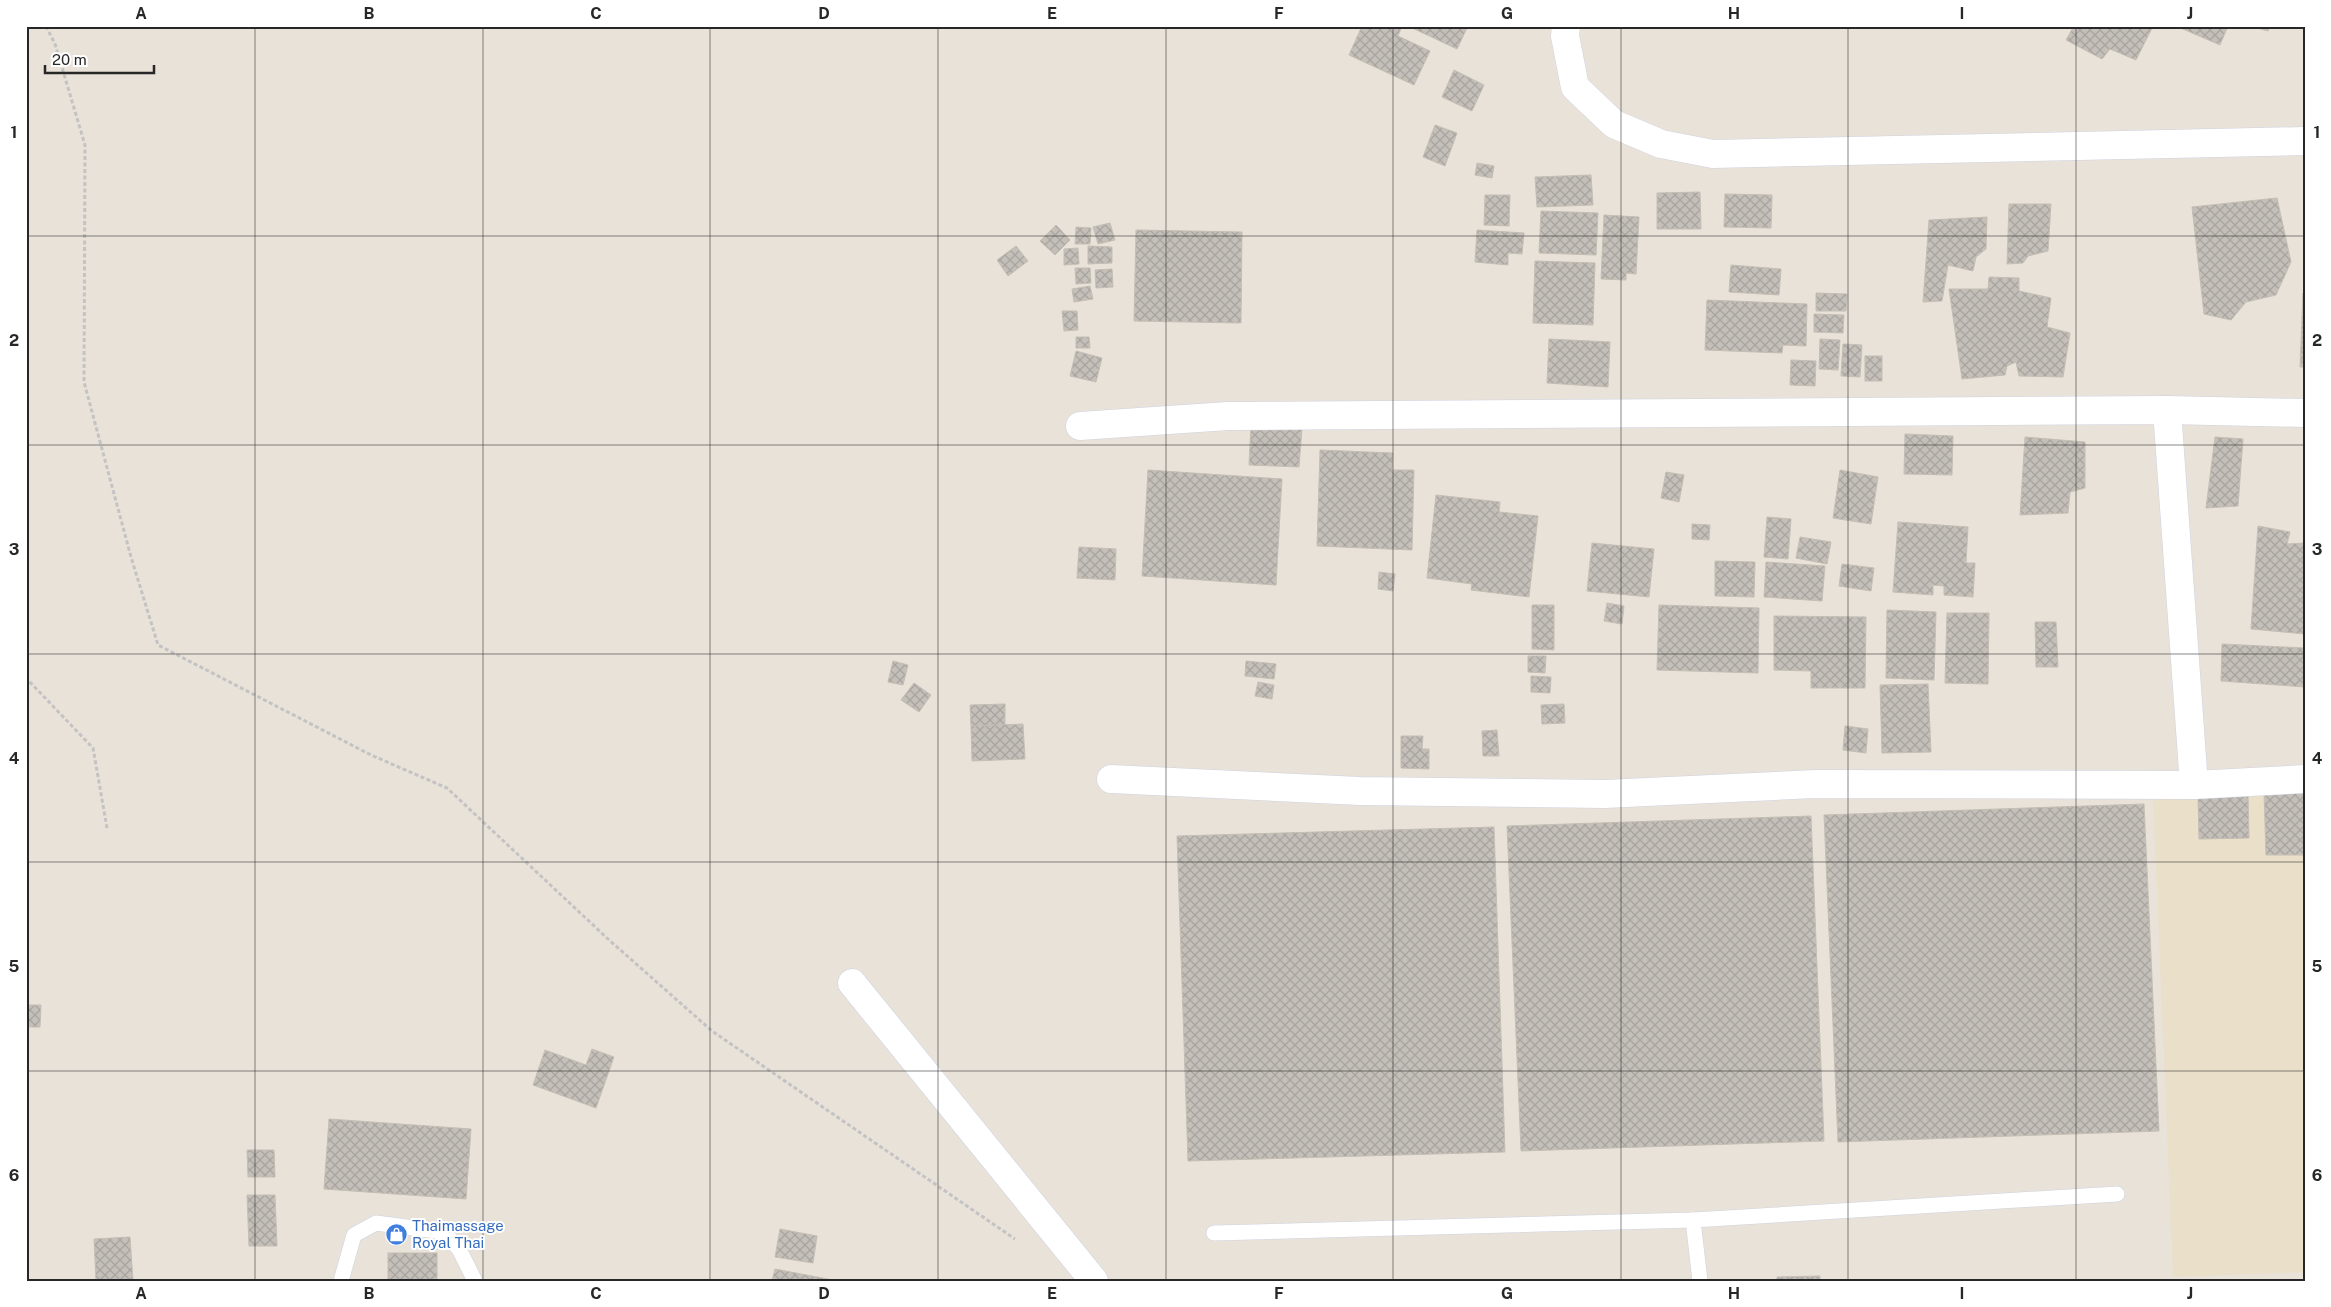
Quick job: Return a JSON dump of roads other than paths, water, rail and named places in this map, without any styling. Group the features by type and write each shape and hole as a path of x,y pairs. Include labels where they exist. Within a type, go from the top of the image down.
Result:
{"street":[{"path":"1566,26 1565,36 1575,87 1614,124 1661,144 1713,154 2305,141"},
{"path":"1080,426 1228,416 2167,410 2305,413"},
{"path":"2167,410 2194,784"},
{"path":"1111,779 1360,791 1605,794 1815,784 2194,784 2305,779"},
{"path":"852,983 1094,1281"}],"lane":[{"path":"1214,1233 1694,1220 2117,1194"},
{"path":"1694,1220 1700,1281"},
{"path":"341,1281 354,1235 376,1223 444,1232 459,1249 475,1281"}],"place":[{"name":"Thaimassage Royal Thai","path":"396,1234"}]}
